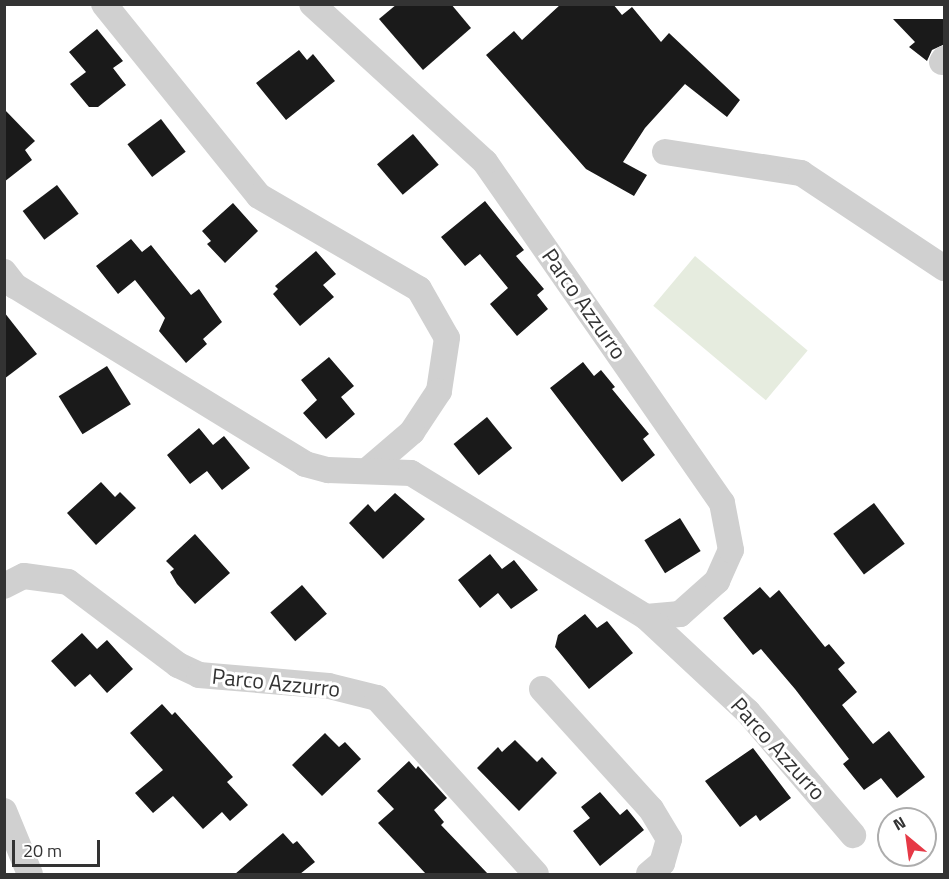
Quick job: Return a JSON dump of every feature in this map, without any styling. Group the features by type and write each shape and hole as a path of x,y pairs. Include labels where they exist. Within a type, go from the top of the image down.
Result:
{"street":[{"path":"104,4 259,196 419,289 447,338 439,391 412,432 369,469"},
{"name":"Parco Azzurro","path":"312,4 485,162 722,503 731,550 717,581 680,614 646,617"},
{"path":"665,152 801,173 945,268"},
{"name":"Parco Azzurro","path":"4,272 15,286 305,464 327,470 369,469 411,473 646,617 748,712 853,835"},
{"name":"Parco Azzurro","path":"4,586 24,576 68,582 178,665 199,675 329,686 378,698 536,874"},
{"path":"542,689 651,809 669,839 662,863 649,874"},
{"path":"4,811 30,874"}],"shaded area":[{"path":"695,256 808,350 766,400 653,306"}],"building":[{"path":"397,4 451,4 471,28 423,70 379,19"},
{"path":"561,4 613,4 622,15 632,7 661,42 669,33 740,100 727,117 685,84 645,128 623,162 647,175 634,196 586,169 486,55 514,31 522,40"},
{"path":"893,19 945,19 945,44 932,50 927,61 909,47 915,42"},
{"path":"97,29 123,61 113,68 126,85 98,107 89,107 70,84 86,72 69,52"},
{"path":"299,50 307,60 313,54 335,81 286,120 256,83"},
{"path":"4,109 35,141 25,150 32,160 4,182"},
{"path":"161,119 186,152 152,177 127,144"},
{"path":"413,134 439,165 403,195 377,164"},
{"path":"57,185 79,214 44,240 23,211"},
{"path":"485,201 524,250 516,256 544,289 537,295 548,309 517,336 490,304 508,288 480,254 465,266 441,237"},
{"path":"233,203 258,231 225,263 207,244 211,241 202,231"},
{"path":"131,239 142,252 151,245 191,295 199,289 222,322 203,339 207,344 186,363 159,331 165,318 135,280 118,294 96,266"},
{"path":"316,251 336,274 323,285 334,297 300,326 273,294 278,289 275,286"},
{"path":"4,312 37,354 4,379"},
{"path":"329,357 354,386 341,397 355,414 326,439 303,413 317,400 301,380"},
{"path":"583,362 594,376 601,370 615,387 612,389 649,434 643,439 655,455 622,482 550,388"},
{"path":"107,366 131,404 83,434 59,396"},
{"path":"487,417 512,448 479,475 454,444"},
{"path":"199,428 213,445 224,436 250,468 222,490 207,471 190,484 167,455"},
{"path":"101,482 115,497 120,492 136,508 96,545 67,513"},
{"path":"395,493 425,519 383,559 349,523 368,504 375,512"},
{"path":"874,503 905,544 864,574 833,534"},
{"path":"680,518 701,551 665,573 644,540"},
{"path":"195,534 230,573 195,604 177,584 170,572 174,569 166,561"},
{"path":"490,554 502,569 514,560 538,590 511,609 498,593 480,608 458,580"},
{"path":"302,585 327,614 295,641 270,613"},
{"path":"760,587 770,598 779,590 825,647 829,644 845,663 838,669 857,692 842,705 873,744 889,731 925,777 897,798 881,778 864,790 843,764 849,759 795,689 761,649 753,655 723,618"},
{"path":"585,614 597,628 607,621 633,653 589,689 555,647 558,635"},
{"path":"82,633 97,649 107,640 133,669 107,693 90,674 75,687 51,661"},
{"path":"162,704 172,715 175,712 233,777 227,782 248,805 230,821 222,812 203,829 173,796 153,813 135,793 163,770 130,733"},
{"path":"325,733 339,747 345,742 361,759 322,796 292,765"},
{"path":"515,740 537,762 542,757 557,773 519,811 477,768 498,747 502,752"},
{"path":"753,748 791,798 760,821 756,815 740,827 705,781"},
{"path":"409,761 416,769 418,766 447,798 434,810 444,822 441,825 488,874 426,874 378,823 394,809 377,791"},
{"path":"600,792 620,815 627,809 644,830 600,866 573,831 590,818 581,807"},
{"path":"283,833 293,844 297,841 315,862 300,874 235,874"}]}
